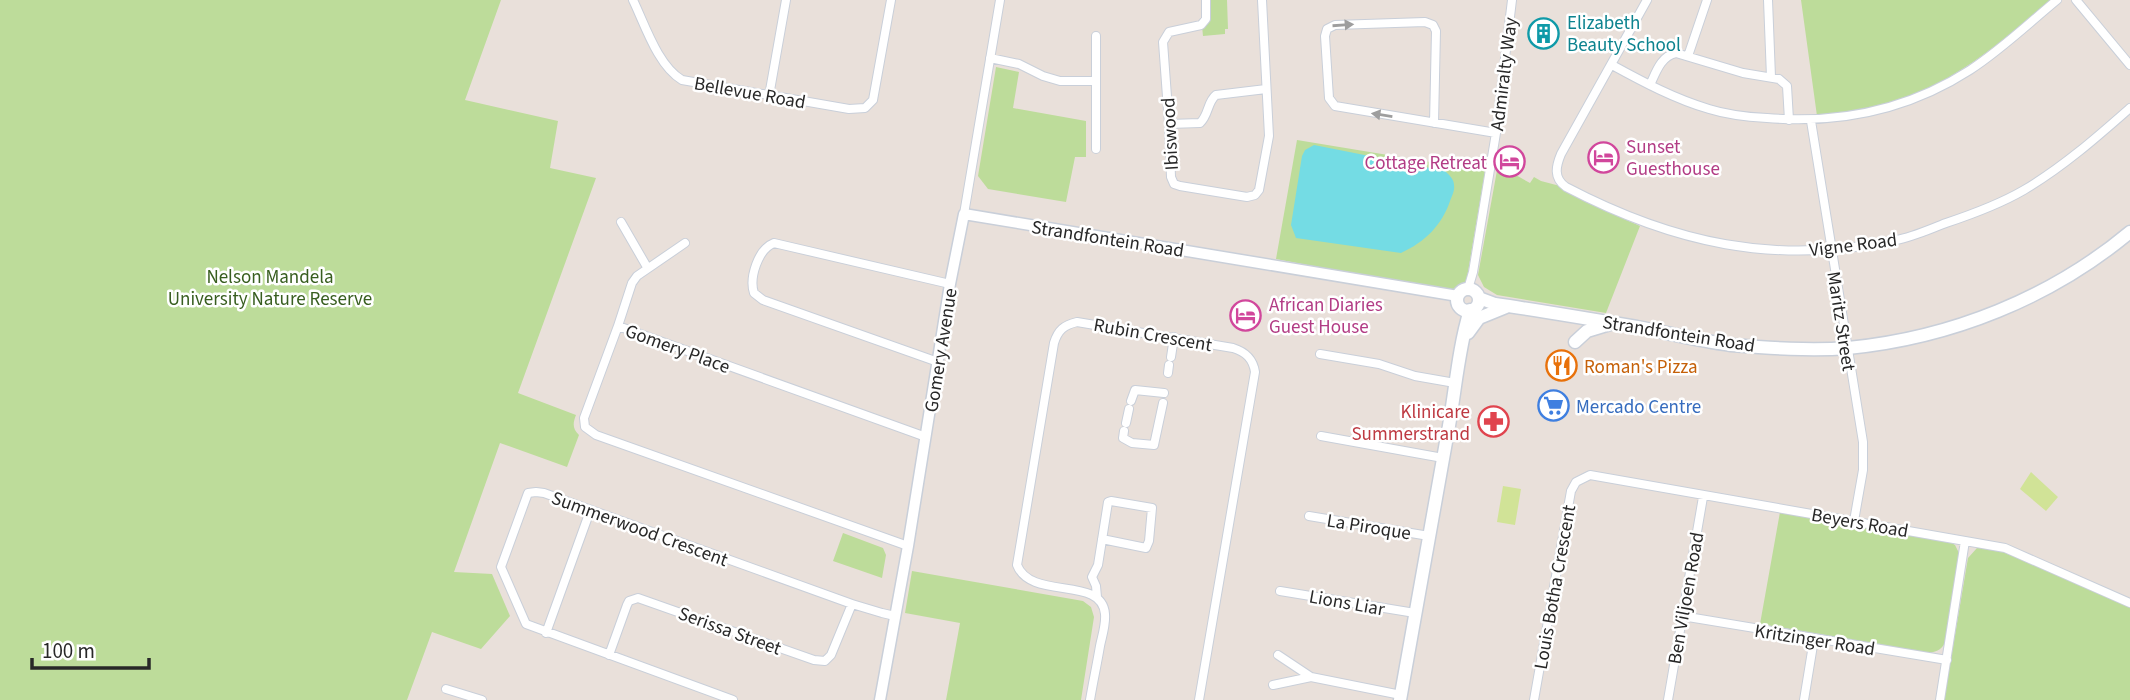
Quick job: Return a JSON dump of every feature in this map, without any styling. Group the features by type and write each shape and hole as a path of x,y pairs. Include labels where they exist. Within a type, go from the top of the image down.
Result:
{"main road":[{"name":"Strandfontein Road","path":"1470,299 1729,344 1803,349 1847,348 1910,339 1984,316 2054,285 2088,264 2130,232"},
{"name":"Admiralty Way","path":"1453,382 1470,299"},
{"name":"Admiralty Way","path":"1400,698 1439,457 1470,299"},
{"path":"1460,349 1479,318 1510,306"},
{"path":"1576,342 1587,331 1613,323"}],"street":[{"name":"Bellevue Road","path":"633,0 662,61 677,77 690,82 849,109 862,109 870,105 876,91 891,0"},
{"path":"769,96 786,0"},
{"name":"Gomery Avenue","path":"880,700 1000,0"},
{"name":"Ibiswood","path":"1206,0 1206,19 1201,25 1173,31 1163,42 1171,177 1174,184 1253,197 1261,185 1268,146 1262,0"},
{"name":"Admiralty Way","path":"1470,299 1496,133 1512,0"},
{"path":"1647,0 1612,65 1650,85 1722,113 1811,121 1882,110 1932,91 1985,59 2057,0"},
{"path":"1688,56 1707,0"},
{"path":"1768,0 1771,77"},
{"path":"2076,0 2130,65"},
{"path":"1434,123 1436,31 1433,25 1425,22 1335,25 1327,29 1325,36 1331,103 1340,108 1496,133"},
{"path":"1096,36 1096,149"},
{"path":"1650,85 1667,55 1676,53 1688,56 1742,73 1779,79 1787,86 1789,120"},
{"path":"990,58 1019,64 1060,81 1095,81"},
{"name":"Vigne Road","path":"1612,65 1561,154 1556,169 1562,184 1642,222 1708,242 1766,250 1831,250 1897,240 1994,205 2043,177 2092,141 2130,108"},
{"path":"1169,124 1200,123 1204,120 1211,99 1216,95 1266,89"},
{"name":"Maritz Street","path":"1811,121 1864,455 1854,521"},
{"name":"Strandfontein Road","path":"964,214 1470,299"},
{"path":"621,222 647,267"},
{"path":"618,326 632,284 647,267 685,243"},
{"path":"938,362 763,300 754,293 753,279 762,252 774,243 950,284"},
{"name":"Rubin Crescent","path":"1097,597 1033,581 1024,577 1017,565 1054,343 1062,328 1077,321 1240,350 1251,359 1255,372 1199,700"},
{"name":"Gomery Place","path":"908,546 590,433 585,427 584,418 618,326 926,437"},
{"path":"1164,396 1135,390 1123,438 1127,442 1154,445 1164,396 1174,337"},
{"path":"1320,354 1380,364 1415,376 1453,382"},
{"path":"1321,436 1439,457"},
{"name":"Beyers Road","path":"1581,478 1598,476 1703,497 2005,548 2130,603"},
{"name":"Louis Botha Crescent","path":"1534,700 1566,512 1572,488 1581,478"},
{"name":"Summerwood Crescent","path":"733,700 526,624 501,572 502,561 525,497 531,492 544,493 852,604 895,616"},
{"name":"Ben Viljoen Road","path":"1668,700 1703,497"},
{"path":"1090,700 1105,619 1104,606 1097,597 1092,578 1098,565 1102,539 1108,502 1152,508 1146,548 1102,539"},
{"path":"546,633 590,511"},
{"name":"La Piroque","path":"1309,516 1427,537"},
{"path":"1940,700 1965,541"},
{"name":"Lions Liar","path":"1280,591 1415,613"},
{"name":"Serissa Street","path":"609,655 629,601 638,598 814,660 825,661 831,655 852,604"},
{"name":"Kritzinger Road","path":"1682,616 1947,660"},
{"path":"1804,700 1814,639"},
{"path":"1278,655 1311,677 1400,698"},
{"path":"1273,685 1311,677"},
{"path":"446,689 482,700"}],"green space":[{"name":"Nelson Mandela University Nature Reserve","path":"0,0 501,0 465,100 558,121 550,168 596,178 518,393 576,415 574,425 579,435 567,467 500,443 454,572 492,574 510,616 481,649 432,632 407,700 0,700"},
{"path":"1206,0 1227,0 1228,29 1225,29 1225,34 1203,36"},
{"path":"1801,0 2052,0 1981,56 1921,92 1878,106 1817,116"},
{"path":"996,67 1019,72 1013,108 1086,121 1086,157 1075,157 1066,202 988,189 978,176"},
{"path":"1297,140 1485,171 1467,278 1462,286 1448,292 1276,259"},
{"path":"1498,165 1530,183 1534,177 1560,186 1595,206 1640,226 1606,313 1497,295 1484,287 1478,275"},
{"path":"2031,472 2058,497 2046,511 2020,489"},
{"path":"1503,486 1521,489 1515,525 1497,522"},
{"path":"1780,512 1955,545 1960,555 1943,646 1929,653 1760,624"},
{"path":"843,533 883,548 886,555 882,578 833,561"},
{"path":"1988,545 2130,607 2130,700 1944,700 1968,558 1977,548"},
{"path":"912,571 1083,601 1091,607 1094,617 1081,700 946,700 960,623 905,613"}],"water":[{"path":"1314,145 1445,171 1454,183 1447,210 1432,232 1401,253 1296,238 1291,225 1302,156 1305,150"}],"place":[{"name":"Elizabeth Beauty School","path":"1544,33"},
{"name":"Sunset Guesthouse","path":"1603,157"},
{"name":"Cottage Retreat","path":"1510,162"},
{"name":"African Diaries Guest House","path":"1246,315"},
{"name":"Roman's Pizza","path":"1561,366"},
{"name":"Mercado Centre","path":"1553,406"},
{"name":"Klinicare Summerstrand","path":"1493,422"}]}
